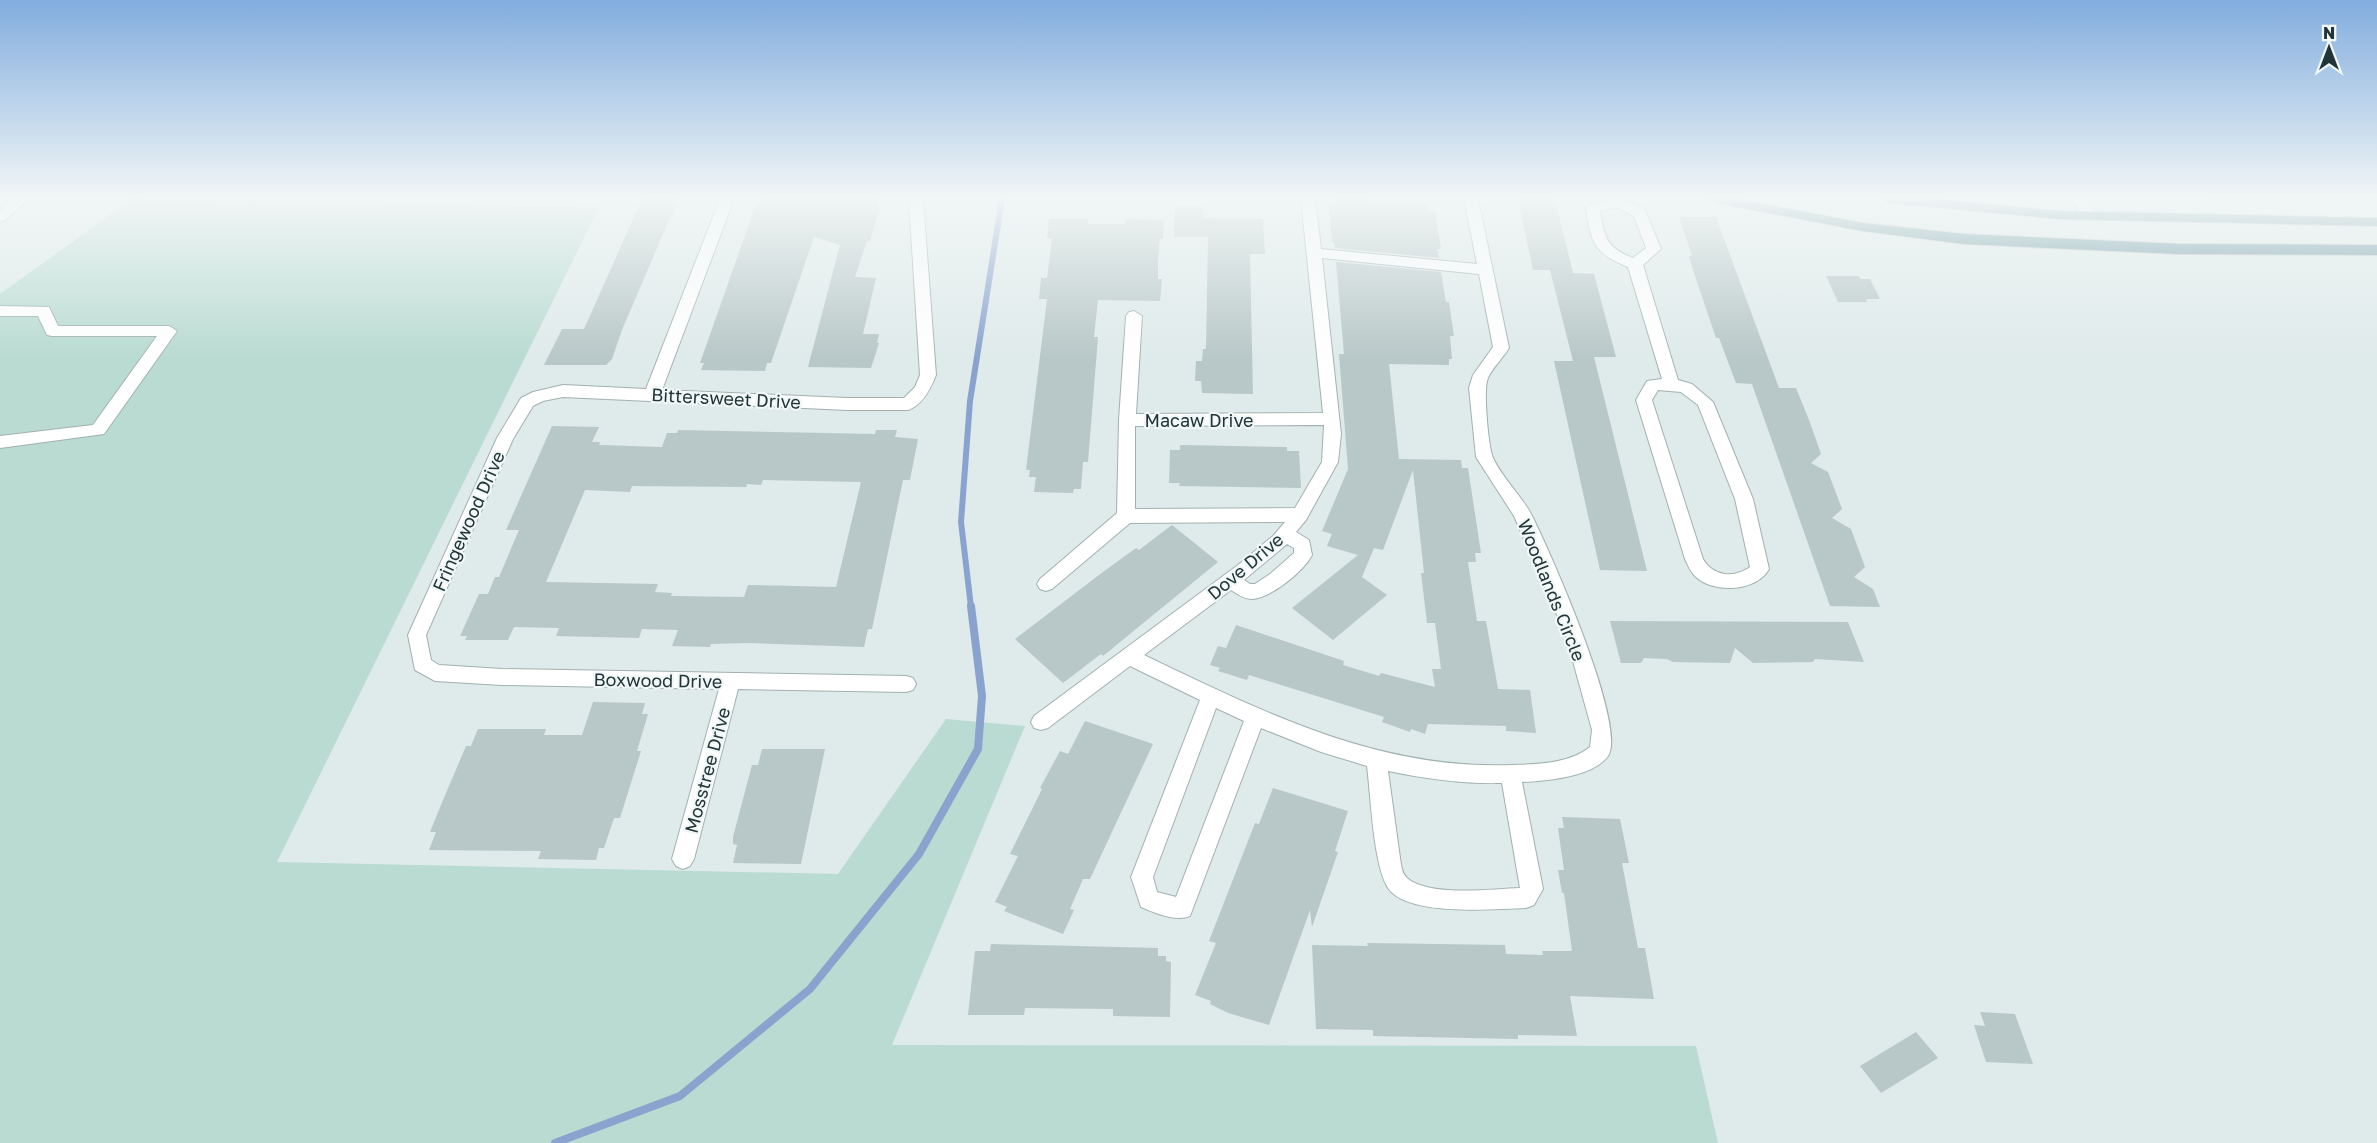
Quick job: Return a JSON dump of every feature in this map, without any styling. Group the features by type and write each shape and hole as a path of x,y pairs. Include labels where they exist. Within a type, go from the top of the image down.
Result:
{"street":[{"path":"652,394 706,252"},
{"name":"Bittersweet Drive","path":"538,396 563,391 847,404 908,404 922,391 928,375 918,252"},
{"name":"Woodlands Circle","path":"1127,656 1255,718 1377,762 1486,777 1564,770 1591,759 1600,751 1602,730 1575,636 1522,514 1484,457 1477,388 1481,375 1501,348 1482,252"},
{"path":"1609,252 1635,264"},
{"path":"1635,264 1650,252"},
{"path":"1315,253 1485,270"},
{"name":"Dove Drive","path":"1041,722 1231,579 1285,534 1300,515 1330,462 1333,434 1315,253"},
{"path":"1635,264 1671,384"},
{"path":"0,311 44,311 52,331 169,331 98,430 0,442"},
{"path":"1127,420 1134,316"},
{"path":"1671,384 1686,388 1705,402 1744,500 1760,569 1751,578 1740,581 1714,578 1702,572 1694,559 1644,400 1653,385 1671,384"},
{"name":"Fringewood Drive","path":"421,656 417,635 505,438 527,402 538,396"},
{"name":"Macaw Drive","path":"1126,516 1127,420 1332,419"},
{"path":"1046,584 1126,516 1300,515"},
{"path":"1231,579 1248,592 1258,591 1273,581 1303,555 1303,545 1285,534"},
{"name":"Boxwood Drive","path":"421,656 422,664 435,673 502,677 906,684"},
{"name":"Mosstree Drive","path":"683,859 731,681"},
{"path":"1211,697 1142,877 1149,900 1182,909 1255,718"},
{"path":"1377,762 1390,865 1396,881 1405,889 1428,898 1526,898 1532,889 1511,775"}],"green space":[{"path":"58,252 577,252 277,862 838,874 946,719 1025,726 892,1045 1696,1046 1718,1143 0,1143 0,294"}],"building":[{"path":"618,252 655,252 612,359 606,365 544,365 562,329 584,329"},
{"path":"739,252 809,252 771,363 767,363 765,371 701,370 704,363 700,363"},
{"path":"838,252 863,252 855,277 876,278 863,334 879,334 877,343 879,343 871,368 808,367"},
{"path":"1050,252 1159,252 1158,279 1162,279 1160,301 1098,300 1094,337 1098,337 1088,462 1083,462 1081,489 1074,489 1073,493 1034,492 1036,477 1029,477 1030,470 1026,470 1047,299 1039,299 1041,278 1047,278"},
{"path":"1208,252 1265,252 1250,254 1253,394 1202,393 1201,381 1195,381 1196,361 1202,361 1203,349 1206,349"},
{"path":"1380,252 1438,252 1439,258"},
{"path":"1529,252 1568,252 1573,273 1594,274 1616,357 1594,357 1647,571 1600,570 1554,361 1573,361 1550,270 1533,270"},
{"path":"1691,252 1729,252 1779,388 1796,388 1809,420 1821,454 1811,463 1828,472 1842,509 1832,518 1851,529 1865,567 1854,577 1873,589 1880,607 1830,606 1752,384 1736,383 1719,338 1716,338 1689,256 1692,256"},
{"path":"1336,262 1441,272 1446,302 1449,302 1454,336 1450,336 1452,359 1449,359 1449,365 1389,364 1399,459 1461,460 1462,468 1468,468 1481,553 1475,553 1476,562 1468,562 1477,621 1486,621 1498,689 1530,690 1536,733 1506,731 1506,726 1428,724 1425,734 1411,729 1410,732 1382,722 1384,717 1249,675 1247,680 1218,671 1220,668 1210,665 1218,646 1226,648 1236,625 1344,661 1343,665 1379,676 1381,673 1435,687 1432,669 1441,669 1435,623 1427,623 1413,470 1383,550 1374,548 1362,577 1387,595 1333,640 1292,608 1358,555 1327,546 1332,534 1322,531 1348,469 1339,354 1344,354"},
{"path":"1826,276 1859,276 1860,279 1870,279 1880,299 1866,299 1867,302 1838,302"},
{"path":"552,426 599,427 592,442 600,442 599,445 662,447 667,433 677,433 678,430 875,434 876,430 897,430 895,437 918,439 910,480 903,480 872,629 868,629 864,647 747,643 711,644 710,647 672,646 678,630 642,629 639,638 556,636 559,628 514,627 508,640 465,640 467,636 460,636 479,594 488,594 495,577 499,577 519,530 506,530","holes":["763,480 861,482 836,587 748,585 744,597 671,596 672,593 655,592 658,584 546,582 585,490 630,492 632,486 746,487 747,484 761,485"]},
{"path":"1180,445 1287,447 1287,451 1299,451 1301,488 1179,486 1180,483 1169,483 1170,450 1180,450"},
{"path":"1172,525 1218,562 1103,656 1101,654 1063,683 1015,639 1136,548 1139,550"},
{"path":"1610,621 1848,622 1864,662 1815,659 1813,662 1753,663 1735,648 1730,663 1673,662 1667,659 1644,658 1641,663 1621,663"},
{"path":"593,702 645,703 642,714 648,714 637,751 641,751 620,818 614,818 604,848 599,848 596,860 538,859 541,851 429,850 436,832 430,832 466,746 471,746 478,729 546,729 544,735 582,735"},
{"path":"1085,721 1153,744 1090,879 1083,879 1070,909 1074,910 1063,934 1004,911 1007,907 995,902 1018,856 1010,854 1042,789 1040,788 1060,751 1068,754"},
{"path":"762,749 825,749 801,864 733,863 737,845 733,844 733,837 752,765 758,765"},
{"path":"1273,788 1348,811 1335,851 1338,852 1312,927 1310,910 1269,1025 1228,1013 1210,1004 1211,1001 1195,995 1216,943 1209,941 1255,823 1259,824"},
{"path":"1562,817 1620,819 1629,863 1622,863 1638,948 1645,948 1654,999 1570,996 1577,1036 1518,1035 1518,1039 1373,1036 1373,1030 1316,1029 1312,945 1368,946 1367,943 1505,945 1506,954 1543,955 1542,951 1572,951 1564,893 1562,893 1558,870 1564,870 1558,828 1564,828"},
{"path":"991,944 1158,948 1158,956 1166,956 1166,961 1171,962 1170,1017 1113,1016 1113,1009 1025,1008 1024,1015 968,1015 975,951 990,951"},
{"path":"1980,1012 2015,1014 2033,1064 1986,1062 1974,1025 1985,1026"},
{"path":"1916,1032 1938,1058 1881,1093 1860,1066"}],"waterway":[{"path":"971,607 961,522 970,401 994,252"},
{"path":"555,1143 680,1096 810,989 919,854 978,749 982,696 971,606"}]}
